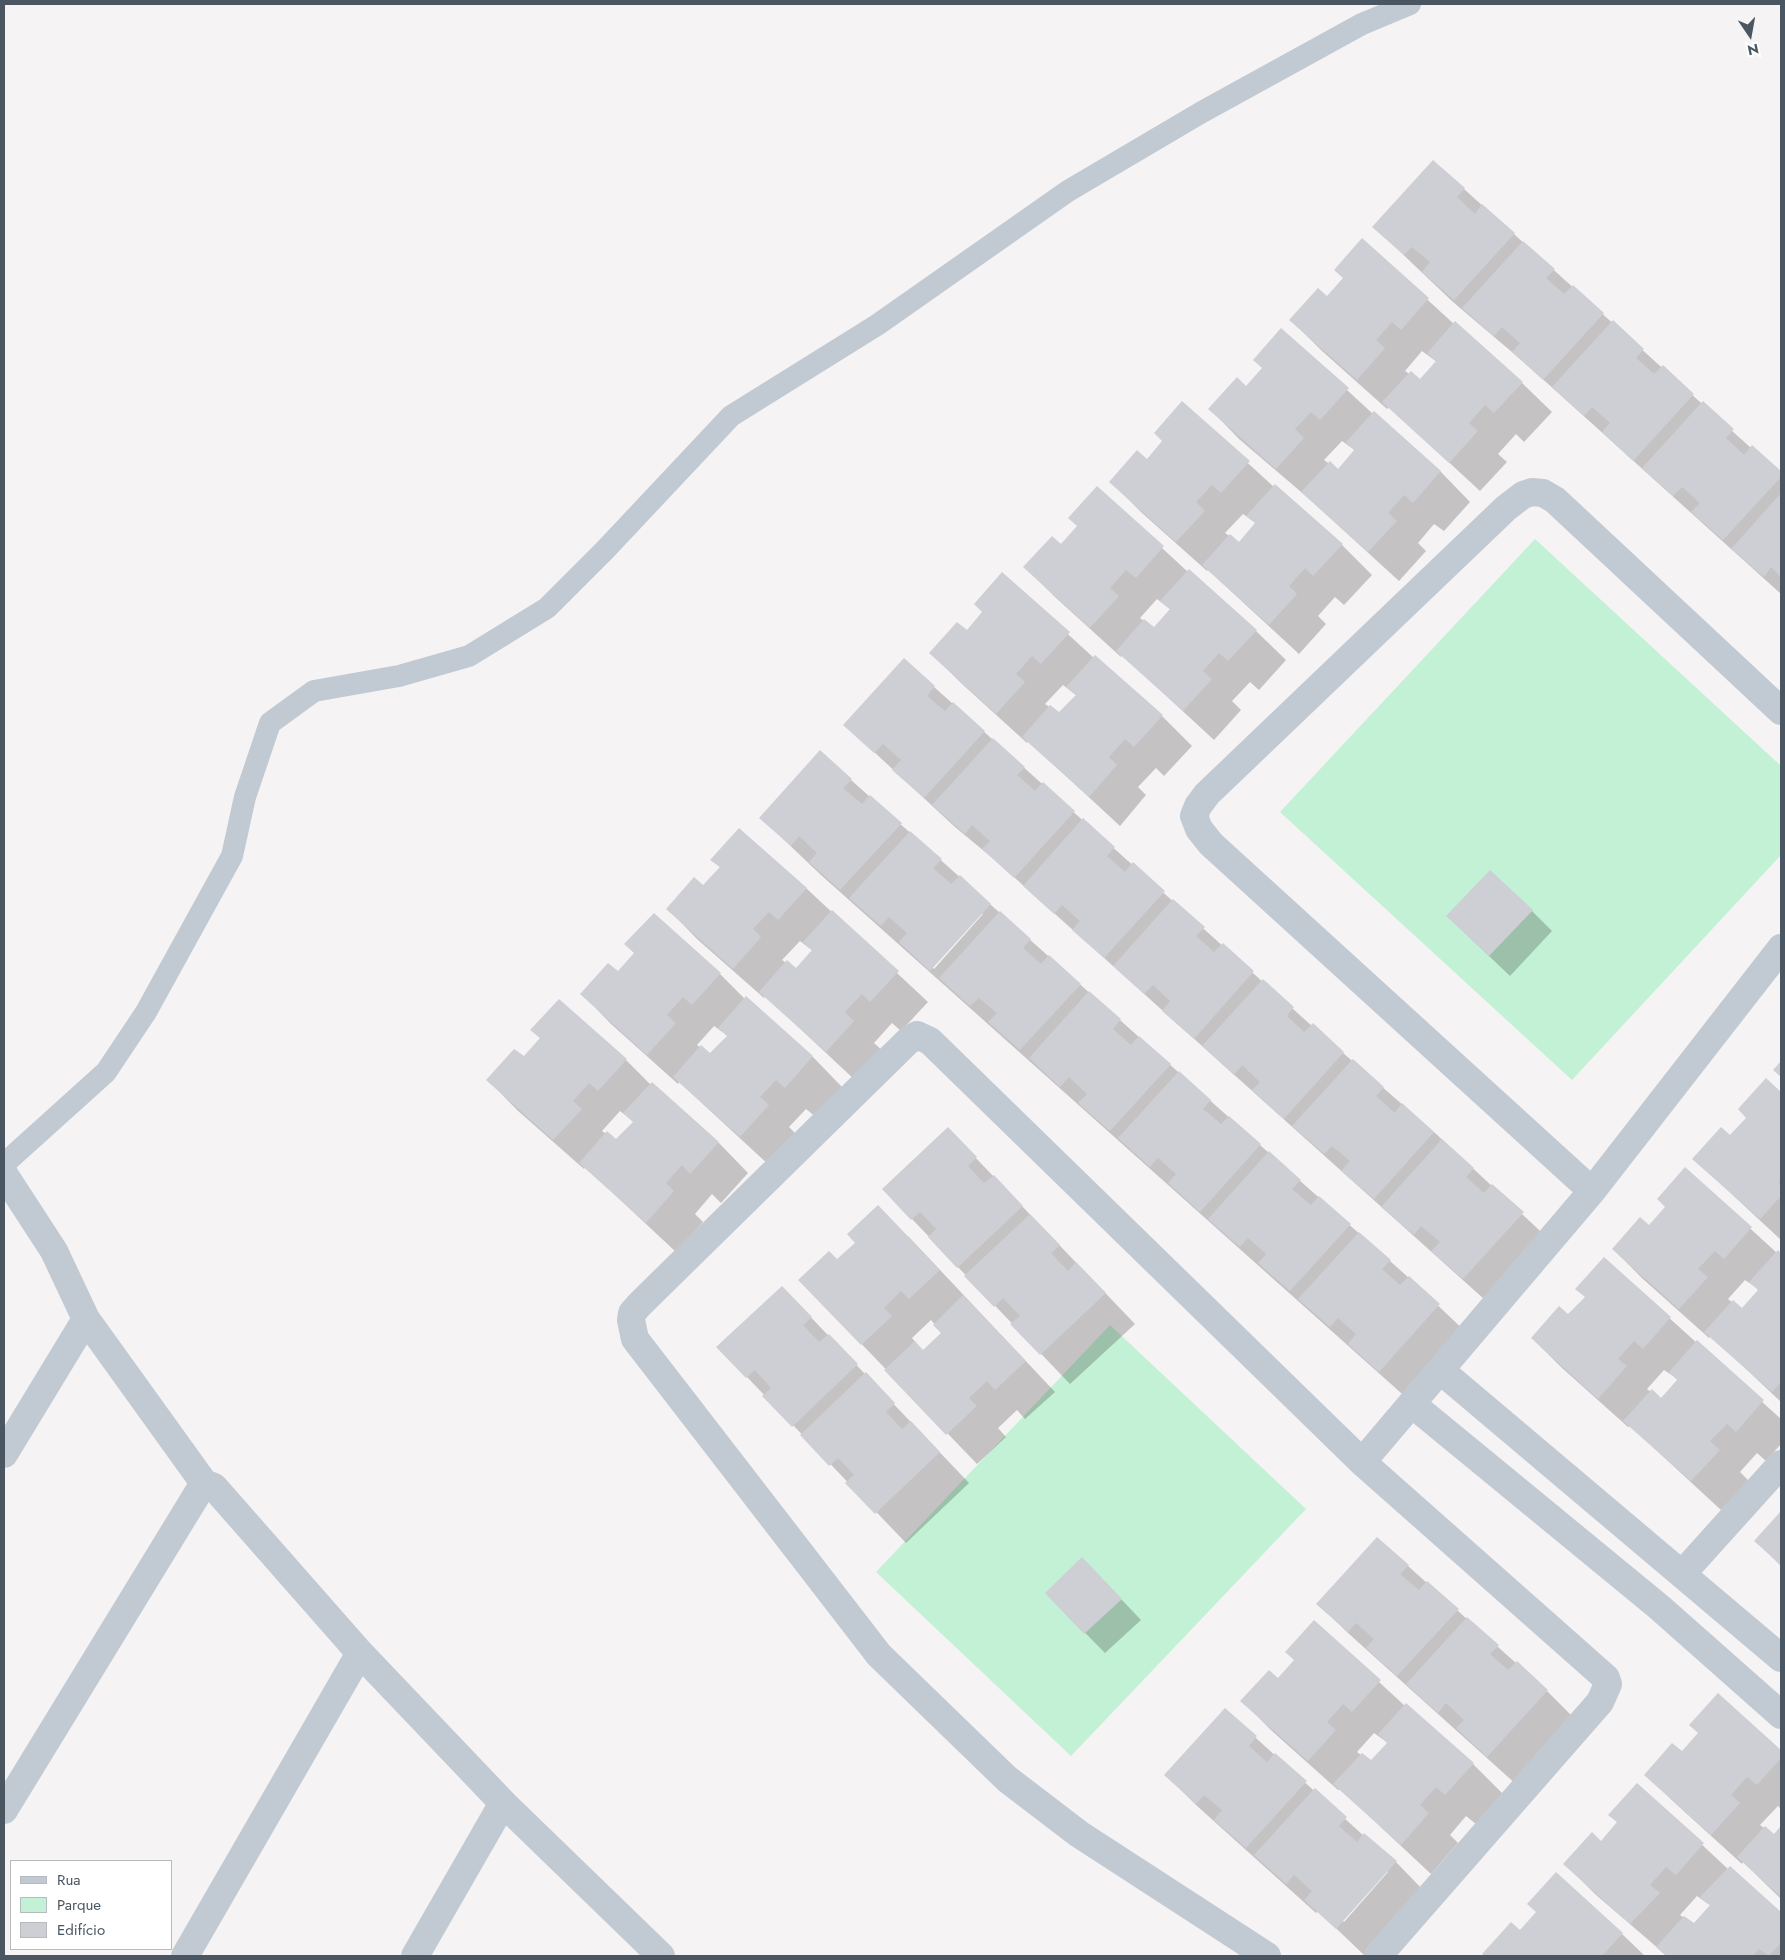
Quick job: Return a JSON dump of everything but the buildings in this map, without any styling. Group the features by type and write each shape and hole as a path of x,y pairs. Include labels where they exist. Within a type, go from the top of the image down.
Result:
{"street":[{"path":"1592,1191 1211,844 1199,830 1194,816 1198,806 1207,794 1506,508 1523,495 1532,492 1543,493 1555,500 1781,711"},
{"path":"1362,1462 1592,1191 1781,948"},
{"path":"1267,1956 1079,1834 1007,1779 879,1655 635,1339 631,1320 632,1313 640,1304 917,1034 930,1041 1362,1462 1602,1672 1608,1684 1600,1702 1378,1956"},
{"path":"4,1174 54,1251 86,1318 204,1483 214,1487 360,1653 502,1803 661,1956"},
{"path":"4,1454 86,1318"},
{"path":"1440,1370 1781,1658"},
{"path":"1412,1404 1659,1607 1781,1716"},
{"path":"1682,1574 1781,1464"},
{"path":"4,1810 204,1483"},
{"path":"185,1956 360,1653"},
{"path":"415,1956 502,1803"}],"lane":[{"path":"4,1164 106,1072 146,1012 232,856 245,797 270,723 314,691 399,676 469,656 547,608 605,550 731,416 877,325 1068,191 1202,112 1362,24 1410,4"}],"green space":[{"path":"1535,539 1781,766 1781,855 1572,1080 1280,812"},
{"path":"1110,1325 1306,1509 1071,1756 876,1572"}]}
